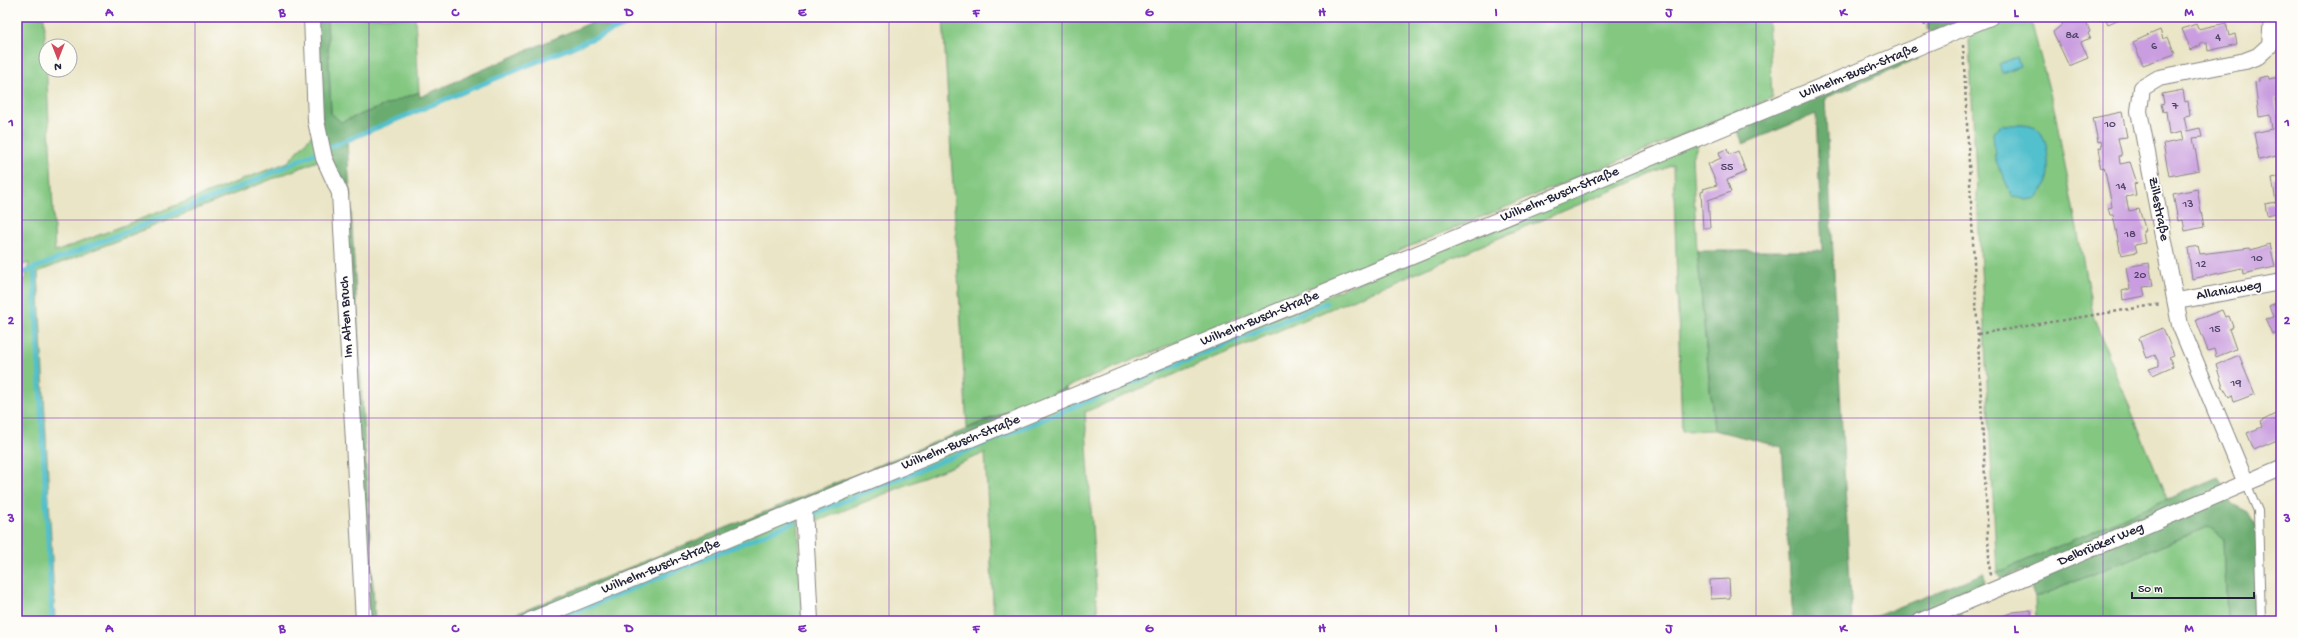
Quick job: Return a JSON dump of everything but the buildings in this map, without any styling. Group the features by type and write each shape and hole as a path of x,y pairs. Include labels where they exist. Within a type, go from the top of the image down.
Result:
{"street":[{"name":"Im Alten Bruch","path":"312,17 316,121 322,151 340,193 364,621"},
{"name":"Wilhelm-Busch-Straße","path":"530,621 1990,17"},
{"name":"Zillestraße","path":"2246,483 2180,325 2177,301 2139,111 2142,88 2159,78 2245,61 2276,48 2272,17"},
{"name":"Allaniaweg","path":"2177,301 2281,282"},
{"name":"Delbrücker Weg","path":"1921,621 2281,468"},
{"path":"804,508 810,621"}],"lane":[{"path":"2246,483 2258,511 2261,621"}],"path":[{"path":"1962,29 1991,592"},
{"path":"1978,334 2177,301"}],"green space":[{"path":"17,17 44,17 45,38 38,38 38,78 47,78 55,252 288,162 313,134 320,160 38,272 55,621 17,621 17,282 26,278 29,263 17,267"},
{"path":"316,17 327,17 331,113 341,122 419,92 420,97 597,20 605,26 625,17 645,17 347,142 375,621 368,621 343,192 323,140"},
{"path":"327,17 415,17 419,92 341,123 331,114"},
{"path":"943,17 1768,17 1772,98 967,428"},
{"path":"1928,17 1944,17 1945,20 1953,17 1974,17 1934,33 1928,30"},
{"path":"2002,17 2030,17 2055,112 2094,319 2167,499 1997,573 1969,41 1974,29"},
{"path":"1917,51 1918,59 1825,98 1852,621 1793,621 1782,447 1714,430 1697,251 1822,251 1816,114 1743,144 1736,126"},
{"path":"1700,141 1692,157 1697,251 1714,430 1682,431 1673,165 1085,412 1098,621 994,621 985,453 813,523 813,508"},
{"path":"1067,388 1069,395 520,621 499,621"},
{"path":"2218,477 2232,504 2248,512 2257,528 2258,621 2227,621 2224,540 2208,527 2035,598 2024,570 2001,579 1997,573"},
{"path":"798,514 803,621 539,621"},
{"path":"2208,527 2224,540 2227,621 2036,621 2035,598"},
{"path":"1984,573 1985,586 1956,597 1963,621 1864,621"}],"water":[{"path":"2017,57 2020,66 2002,73 1999,64"},
{"path":"2001,125 2030,126 2042,134 2048,156 2048,172 2046,184 2038,198 2026,200 2012,196 1995,159 1993,133"}],"waterway":[{"path":"17,275 250,183 308,156 645,17"},
{"path":"34,268 52,621"},
{"path":"813,514 1326,303"},
{"path":"554,621 794,522"}]}
